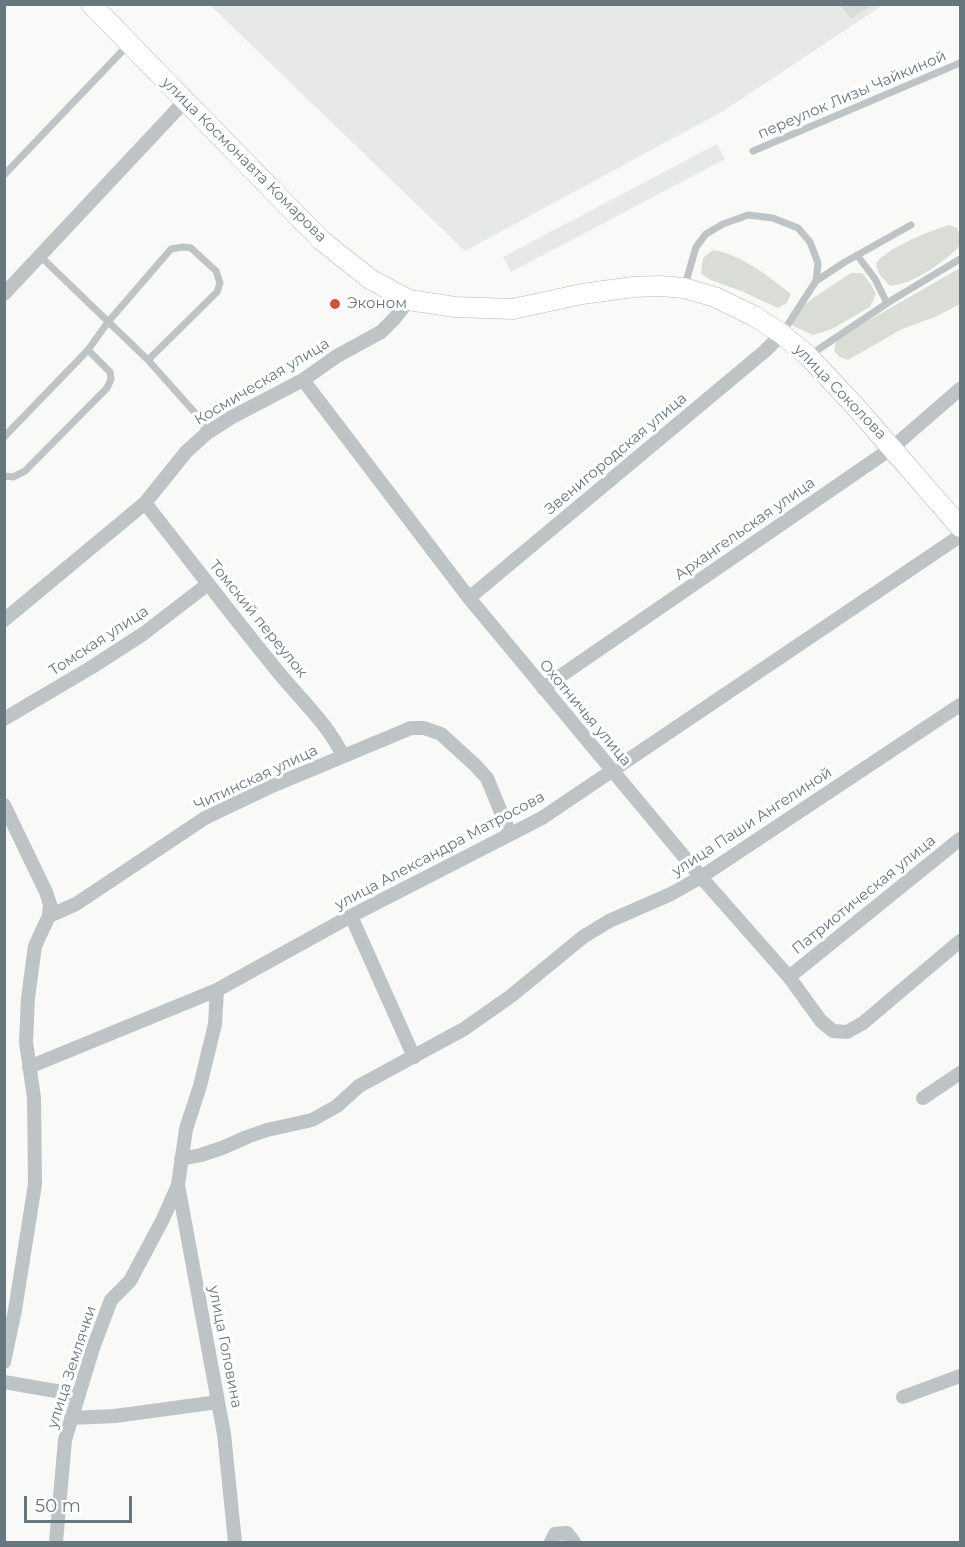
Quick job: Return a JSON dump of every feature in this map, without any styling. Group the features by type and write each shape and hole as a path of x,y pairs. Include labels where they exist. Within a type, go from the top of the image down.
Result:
{"main road":[{"name":"улица Космонавта Комарова","path":"91,4 321,240 369,279 409,300"},
{"name":"улица Соколова","path":"409,300 455,307 513,309 582,294 660,286 684,288 725,302 754,316 782,334 808,356 855,406 960,527"}],"street":[{"path":"4,294 185,101"},
{"name":"Космическая улица","path":"4,620 145,503 186,452 207,433 232,417 303,380 337,356 381,332 409,300"},
{"name":"Звенигородская улица","path":"469,598 765,351 782,334"},
{"name":"Охотничья улица","path":"303,380 469,598 701,877 789,977 821,1022 833,1031 847,1032 863,1023 960,941"},
{"name":"Архангельская улица","path":"543,688 892,448 960,389"},
{"name":"Томский переулок","path":"145,503 280,674 325,725 343,756"},
{"name":"улица Александра Матросова","path":"29,1067 217,990 351,916 542,818 960,537"},
{"name":"Томская улица","path":"4,719 101,662 208,584"},
{"name":"улица Паши Ангелиной","path":"181,1159 222,1148 267,1130 312,1120 337,1106 359,1086 414,1057 511,996 583,937 609,921 671,894 701,877 960,705"},
{"name":"Читинская улица","path":"49,916 76,904 205,819 272,786 411,728 424,728 441,734 475,765 487,778 510,834"},
{"path":"4,805 50,904 49,916 35,946 28,998 26,1042 34,1098 35,1184 15,1310 4,1362"},
{"name":"Патриотическая улица","path":"789,977 960,839"},
{"path":"351,916 414,1057"},
{"name":"улица Головина","path":"217,990 215,1024 200,1086 186,1129 178,1185 224,1434 235,1542"},
{"path":"923,1098 960,1072"},
{"name":"улица Землячки","path":"56,1542 65,1440 93,1348 111,1300 130,1281 178,1185"},
{"path":"903,1396 960,1376"},
{"path":"4,1382 79,1395"},
{"path":"71,1418 115,1416 218,1401"},
{"path":"551,1542 555,1534 567,1533 574,1542"}],"lane":[{"path":"4,175 129,44"},
{"name":"переулок Лизы Чайкиной","path":"753,151 960,63"},
{"path":"684,288 696,247 706,234 723,224 748,215 773,218 798,228 810,242 818,263 816,281"},
{"path":"782,334 816,281 911,225"},
{"path":"4,437 88,350 108,322 171,249 191,248 216,271 220,283 217,292 148,360"},
{"path":"857,255 875,279 887,303"},
{"path":"40,256 148,360 197,415 207,433"},
{"path":"808,356 887,303 960,259"},
{"path":"4,476 13,477 25,471 107,388 111,379 110,372 88,350"}],"shaded area":[{"path":"210,5 883,5 725,110 465,251"},
{"path":"840,5 872,5 851,19"},
{"path":"717,144 725,159 511,272 503,257"},
{"path":"949,225 957,228 960,235 960,246 937,265 919,277 890,286 879,274 876,264 888,252"},
{"path":"713,250 734,256 764,273 791,294 787,303 778,308 701,274 703,258"},
{"path":"960,268 960,304 935,317 902,329 848,360 840,357 834,351 836,342 859,326"},
{"path":"851,273 862,273 870,283 876,294 870,307 832,329 813,335 793,326 791,317 813,298"}],"place":[{"name":"Эконом","path":"335,304"}]}
